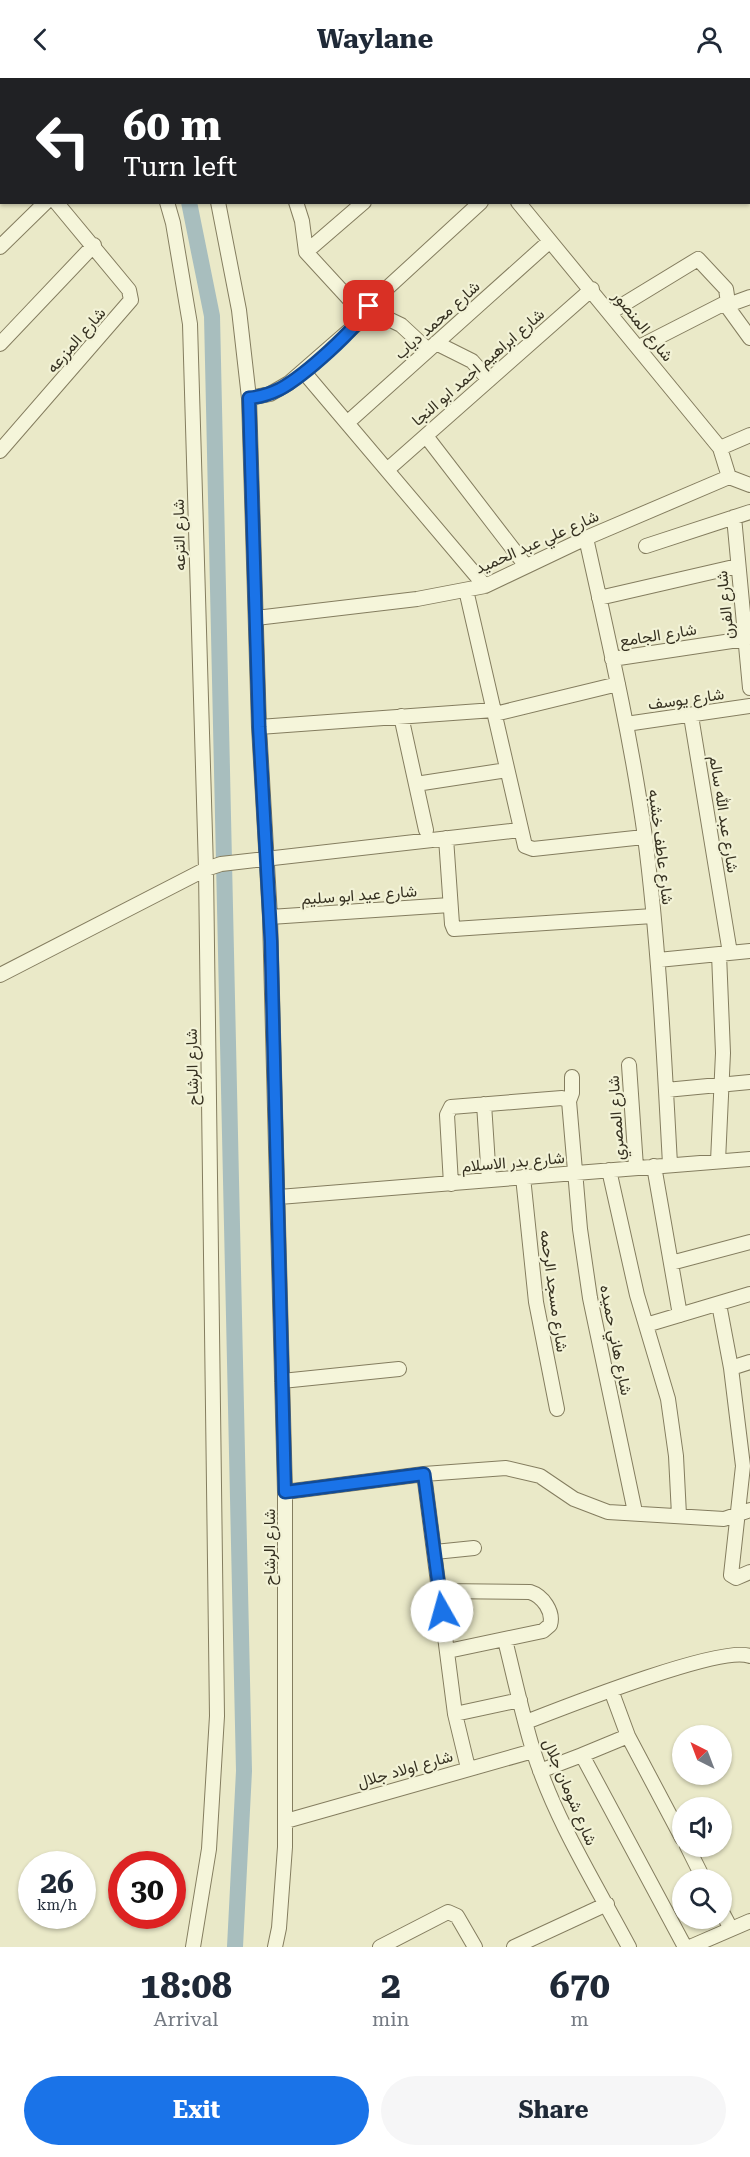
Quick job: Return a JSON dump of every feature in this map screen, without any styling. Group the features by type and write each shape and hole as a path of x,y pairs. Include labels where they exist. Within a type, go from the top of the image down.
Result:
{"street":[{"path":"0,247 44,204"},
{"name":"شارع المزرعه","path":"0,451 130,304 131,293 94,245 58,204"},
{"name":"شارع الترعه","path":"168,204 190,324 206,869"},
{"path":"218,204 239,310 249,398 259,727 268,859"},
{"path":"297,204 302,221 306,252 351,301 401,325 432,347 472,361 489,380"},
{"path":"306,252 362,204"},
{"path":"249,398 280,389 303,372 359,322 372,302 479,204"},
{"name":"شارع المنصور","path":"520,204 611,312 720,448 729,477"},
{"name":"شارع محمد دياب","path":"347,423 550,241"},
{"path":"0,344 94,245"},
{"path":"611,312 695,259 702,261 726,289 729,303 750,338"},
{"name":"شارع ابراهيم احمد ابو النجا","path":"387,470 592,289"},
{"path":"639,347 729,303 750,297"},
{"path":"303,372 485,586"},
{"path":"720,448 750,435"},
{"path":"426,436 526,566"},
{"path":"729,477 750,485"},
{"name":"شارع علي عبد الحميد","path":"256,618 417,599 485,586 586,537 729,477"},
{"path":"646,546 750,512"},
{"name":"شارع الفرن","path":"734,518 750,688"},
{"name":"شارع عاطف خشبه","path":"586,537 626,724 644,837 658,960 670,1164"},
{"path":"599,598 738,566"},
{"path":"466,590 525,846 530,850 644,837"},
{"name":"شارع الجامع","path":"612,659 745,639"},
{"path":"259,727 401,716 494,712 618,684"},
{"name":"شارع يوسف","path":"626,724 750,706"},
{"path":"401,716 426,830"},
{"name":"شارع عبد الله سالم","path":"691,716 724,954 723,1053 718,1161"},
{"path":"416,784 507,770"},
{"path":"0,975 206,869 221,864 520,830"},
{"path":"446,838 452,924 456,929 653,916"},
{"name":"شارع الرشاح","path":"268,859 279,1197 285,1492 286,1821 284,1885 275,1947"},
{"name":"شارع الرشاح","path":"193,1947 210,1849 217,1716 206,869"},
{"name":"شارع عيد ابو سليم","path":"270,917 450,905"},
{"path":"658,960 750,951"},
{"name":"شارع المصري","path":"629,1065 636,1167"},
{"name":"شارع هاني حميده","path":"572,1077 572,1094 569,1101 590,1299 635,1512"},
{"path":"666,1090 750,1082"},
{"path":"451,1184 448,1110 455,1106 562,1098 569,1101"},
{"path":"484,1104 489,1180"},
{"name":"شارع بدر الاسلام","path":"279,1197 750,1159"},
{"path":"654,1166 680,1315"},
{"path":"609,1170 637,1295 668,1399 676,1456 679,1515"},
{"name":"شارع مسجد الرحمه","path":"523,1177 536,1302 557,1409"},
{"path":"671,1263 750,1242"},
{"path":"646,1325 750,1294"},
{"path":"719,1304 746,1439 731,1575 736,1578 750,1572"},
{"path":"731,1368 750,1362"},
{"path":"282,1381 399,1369"},
{"path":"285,1492 424,1474 497,1468 523,1471 540,1476 585,1504 608,1512 724,1519 750,1510"},
{"path":"424,1474 455,1714 468,1768"},
{"path":"435,1552 474,1548"},
{"path":"440,1591 530,1592 541,1597 551,1616 547,1629 448,1651"},
{"name":"شارع شومان جلال","path":"505,1640 540,1771 567,1832 629,1947"},
{"path":"526,1722 611,1690 727,1654 750,1656"},
{"path":"611,1690 628,1736 672,1819"},
{"path":"455,1714 520,1700"},
{"path":"540,1771 628,1736"},
{"name":"شارع اولاد جلال","path":"286,1821 533,1750"},
{"path":"582,1755 693,1946 730,1929"},
{"path":"514,1947 607,1904"},
{"path":"380,1947 403,1941 443,1912 457,1916 476,1947"},
{"path":"732,1928 750,1921"}],"waterway":[{"path":"189,204 212,316 244,1771 235,1947"}],"route":[{"path":"369,306 359,322 289,383 270,394 249,398 259,727 271,941 285,1492 424,1474 442,1611"}]}
